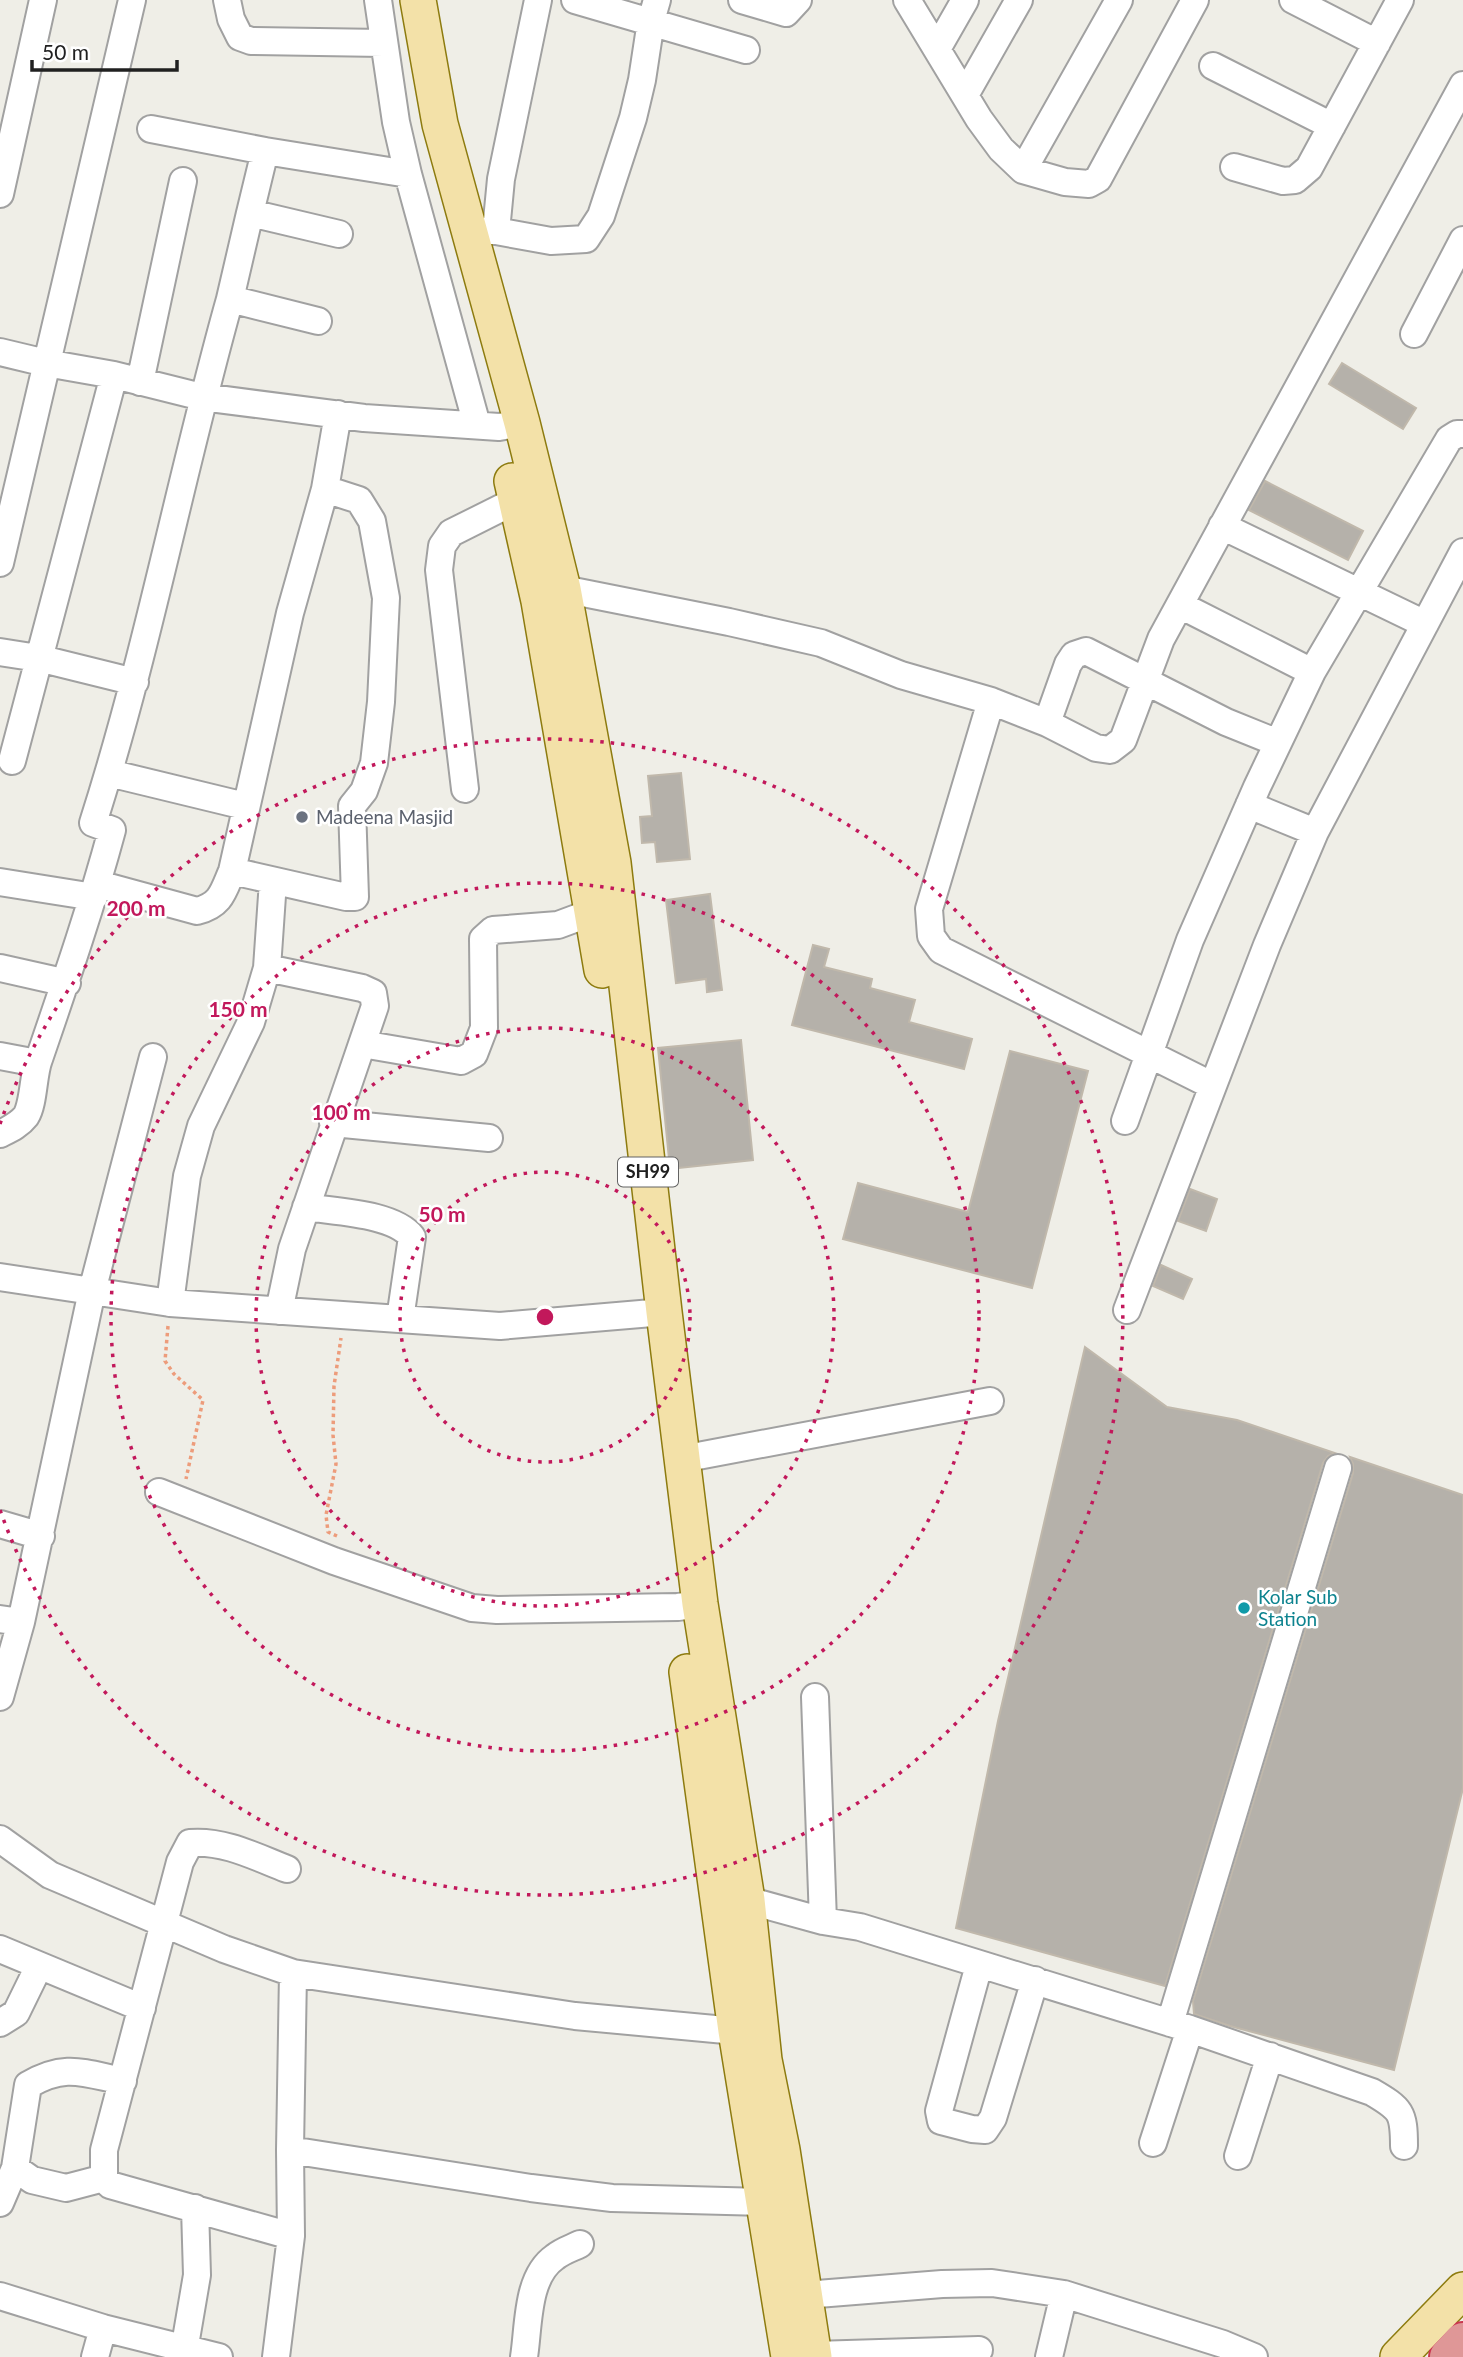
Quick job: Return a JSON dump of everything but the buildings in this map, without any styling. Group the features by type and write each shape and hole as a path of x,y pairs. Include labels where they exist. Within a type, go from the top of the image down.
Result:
{"highway":[{"path":"1449,2357 1463,2342"}],"main road":[{"name":"SH99","path":"395,0 397,17 500,425 539,601 600,949 652,1312 689,1606 733,1899 782,2150 805,2295 806,2357"},
{"name":"SH99","path":"418,0 440,124 482,231 500,425 563,589 613,863 652,1312 682,1459 689,1606"},
{"name":"SH99","path":"733,1899 736,2031 765,2202 806,2357"},
{"path":"1398,2357 1463,2290"}],"street":[{"path":"0,194 43,0"},
{"path":"0,563 132,0"},
{"path":"228,0 231,19 240,37 251,41 383,43"},
{"path":"0,352 114,375 202,397 365,418 500,425 408,174 396,122 378,0"},
{"path":"538,0 501,179 482,231 551,241 586,239 601,216 633,118 654,11"},
{"path":"575,0 654,11 746,50"},
{"path":"742,0 786,13 798,0"},
{"path":"907,0 979,119 1001,149 1023,170 1065,182 1089,184 1098,179 1195,0"},
{"path":"937,49 965,0"},
{"path":"965,95 1019,0"},
{"path":"1023,170 1119,0"},
{"path":"1293,0 1377,43"},
{"path":"1234,167 1283,181 1295,180 1309,168 1400,0"},
{"path":"1213,66 1332,126"},
{"path":"563,589 588,592 821,643 901,675 991,701 1047,723 1096,748 1111,750 1123,740 1161,639 1462,90"},
{"path":"150,129 408,174"},
{"path":"0,1134 16,1126 27,1114 37,1062 67,983 96,890 112,830 93,823 135,682 202,397 230,299 265,151"},
{"path":"140,382 183,181"},
{"path":"250,213 339,234"},
{"path":"1415,334 1463,240"},
{"path":"230,299 318,321"},
{"path":"12,761 114,375"},
{"path":"0,882 96,890 197,911 212,907 221,896 232,872 290,613 325,489 338,414"},
{"path":"1125,1121 1190,940 1249,805 1312,672 1449,439 1457,434 1463,435"},
{"path":"232,872 355,897 352,806 364,791 374,764 386,598 372,521 359,500 325,489"},
{"path":"465,789 439,570 442,546 451,533 517,500"},
{"path":"1222,526 1425,624"},
{"path":"1127,1310 1267,945 1315,832 1463,552"},
{"path":"1180,605 1312,672"},
{"path":"1047,723 1068,664 1074,655 1086,651 1226,722 1279,743"},
{"path":"0,652 38,658 135,682"},
{"path":"991,701 929,909 931,936 940,950 1213,1086"},
{"path":"109,773 245,806"},
{"path":"1249,805 1315,832"},
{"path":"170,1303 183,1198 201,1126 251,1022 267,968 273,881"},
{"path":"362,1044 461,1061 474,1054 484,1028 483,939 493,930 558,925 593,912"},
{"path":"0,968 67,983"},
{"path":"267,968 373,992 375,1006 292,1249 279,1311"},
{"path":"0,1056 37,1062"},
{"path":"0,1697 10,1620 41,1536 92,1291 153,1056"},
{"path":"333,1123 489,1138"},
{"path":"306,1207 386,1220 406,1230 412,1237 400,1319"},
{"path":"0,1277 170,1303 500,1326 652,1312"},
{"path":"682,1459 990,1401"},
{"path":"1153,2143 1180,2026 1338,1468"},
{"path":"171,1497 334,1561 472,1608 497,1610 689,1606"},
{"path":"0,1524 41,1536"},
{"path":"815,1697 823,1921"},
{"path":"0,1839 50,1875 224,1949 293,1973 575,2016 736,2031"},
{"path":"287,1869 207,1841 190,1843 180,1861 104,2150 104,2178 110,2185 291,2236"},
{"path":"733,1899 823,1921 860,1927 1180,2026 1372,2092 1395,2106 1404,2119 1404,2146"},
{"path":"0,1950 142,2008"},
{"path":"979,1965 939,2112 942,2121 985,2130 993,2118 1035,1980"},
{"path":"0,2024 16,2013 39,1966"},
{"path":"276,2357 291,2236 293,1973"},
{"path":"1238,2157 1270,2056"},
{"path":"0,2203 15,2168 28,2085 46,2074 69,2070 123,2081"},
{"path":"290,2150 530,2188 612,2198 765,2202"},
{"path":"15,2168 32,2180 66,2188 104,2178"},
{"path":"184,2353 197,2275 195,2208"},
{"path":"524,2357 533,2293 540,2272 554,2257 580,2244"},
{"path":"805,2295 942,2284 992,2283 1064,2294 1223,2344 1254,2357"},
{"path":"1049,2357 1064,2294"},
{"path":"0,2296 184,2353 219,2357"},
{"path":"95,2357 103,2328"},
{"path":"806,2357 979,2350"}],"path":[{"path":"170,1303 165,1361 174,1374 203,1400 188,1468 171,1497"},
{"path":"344,1315 334,1386 333,1435 337,1464 326,1515 328,1532 347,1540"}],"place":[{"name":"Madeena Masjid","path":"302,817"},
{"name":"Kolar Sub Station","path":"1244,1608"}]}
